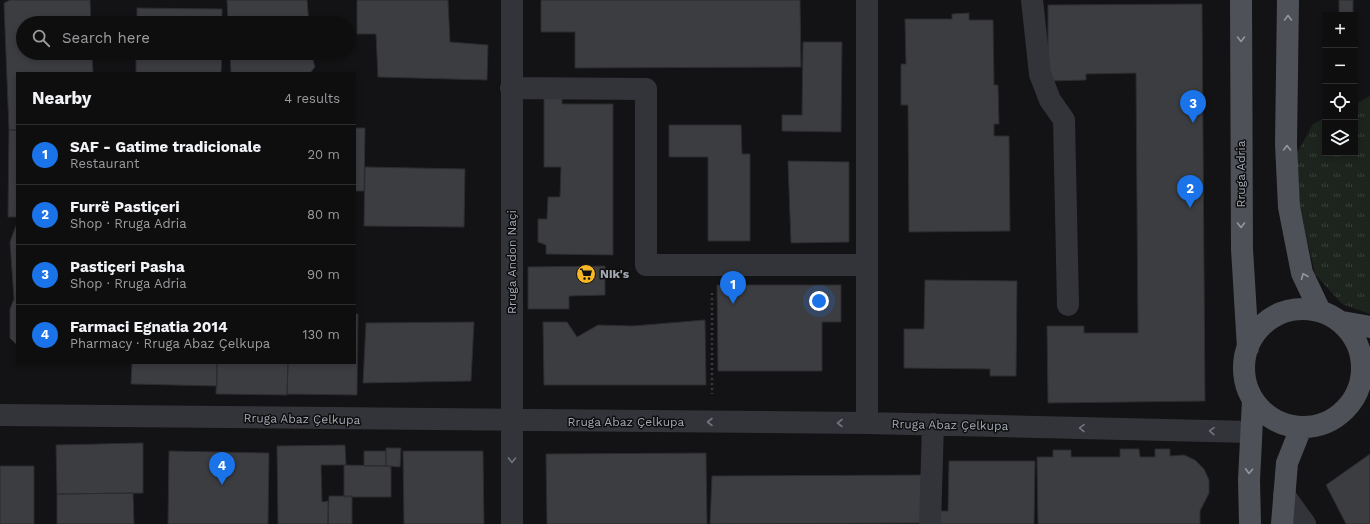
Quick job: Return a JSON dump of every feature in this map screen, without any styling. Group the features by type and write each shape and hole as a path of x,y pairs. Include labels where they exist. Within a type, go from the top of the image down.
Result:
{"main road":[{"name":"Rruga Adria","path":"1241,0 1241,234 1248,348"},
{"path":"1288,0 1286,144 1289,207 1302,273 1320,311"},
{"path":"1342,322 1352,334 1362,357 1363,394 1333,419 1322,424 1301,428 1287,425 1272,418 1253,400 1247,387 1244,371 1251,340 1261,327 1280,313 1296,309 1320,311 1342,322 1370,328"},
{"path":"1250,524 1251,432 1253,400"},
{"path":"1282,524 1287,463 1301,428"}],"street":[{"name":"Rruga Andon Naçi","path":"512,0 512,524"},
{"path":"867,0 867,423"},
{"path":"1032,0 1040,74 1050,100 1064,120 1068,305"},
{"path":"511,88 646,89 646,264 867,265"},
{"name":"Rruga Abaz Çelkupa","path":"0,415 513,421 867,423 1251,432"},
{"path":"930,524 933,424"},
{"path":"1284,495 1304,524"}],"path":[{"path":"711,265 713,422"}],"green space":[{"path":"1370,96 1370,314 1342,304 1315,274 1300,208 1297,153 1313,124 1322,120 1322,156 1358,156 1358,102"}],"building":[{"path":"10,0 90,0 91,16 16,16 16,60 92,60 93,72 16,72 16,130 9,130 4,3"},
{"path":"227,0 307,0 308,16 228,16"},
{"path":"357,0 448,0 450,42 488,45 487,80 378,77 376,34 357,34"},
{"path":"541,0 800,0 801,67 575,68 575,32 541,32"},
{"path":"1339,0 1353,0 1353,12 1339,12"},
{"path":"1202,4 1205,401 1048,403 1047,326 1084,326 1084,333 1138,333 1136,73 1086,74 1086,80 1048,81 1048,5"},
{"path":"137,8 222,9 222,16 137,16"},
{"path":"969,13 969,20 993,20 994,85 998,85 999,124 994,124 994,136 1009,136 1010,231 909,232 908,105 901,105 901,64 906,64 905,19 952,19 952,14"},
{"path":"803,42 842,42 841,132 782,131 782,115 802,115"},
{"path":"136,60 222,60 221,72 136,72"},
{"path":"230,60 313,60 315,67 311,72 231,72"},
{"path":"544,95 562,95 562,104 613,104 613,255 546,254 546,245 538,242 538,219 547,219 548,197 560,197 561,167 544,167"},
{"path":"669,125 741,125 742,154 750,154 750,241 708,241 708,157 669,157"},
{"path":"356,128 365,128 364,191 356,191"},
{"path":"9,130 16,130 16,217 8,217"},
{"path":"788,161 849,162 849,242 791,243"},
{"path":"365,167 465,169 464,227 364,226"},
{"path":"16,226 16,344 10,338 10,309 14,299 10,242"},
{"path":"605,266 605,295 569,296 569,309 528,309 528,267"},
{"path":"925,280 1017,281 1016,376 990,376 990,369 904,368 904,329 924,329"},
{"path":"717,285 841,285 841,322 822,322 822,371 718,371"},
{"path":"356,314 358,314 357,395 287,394 288,364 356,364"},
{"path":"705,320 706,385 544,385 543,322 567,322 577,337 598,325 633,326"},
{"path":"474,322 471,381 363,383 366,323"},
{"path":"132,364 217,364 217,386 131,384"},
{"path":"217,364 288,364 287,395 216,394"},
{"path":"143,443 143,493 57,494 56,445"},
{"path":"345,445 346,465 321,465 322,502 328,501 328,524 278,524 277,446"},
{"path":"386,448 401,448 400,467 386,466"},
{"path":"1120,449 1139,449 1140,457 1155,457 1155,449 1170,449 1170,456 1184,455 1195,460 1204,469 1209,480 1209,493 1200,511 1200,524 1038,524 1037,457 1053,457 1053,450 1071,450 1071,457 1120,457"},
{"path":"169,451 269,453 268,524 168,524"},
{"path":"364,451 386,451 386,466 364,466"},
{"path":"403,451 483,451 484,524 404,524"},
{"path":"706,453 707,524 547,524 546,454"},
{"path":"1370,454 1370,524 1346,524 1326,485"},
{"path":"949,461 1035,461 1034,524 939,524 940,511 948,511"},
{"path":"344,465 391,466 391,497 344,497"},
{"path":"0,466 34,466 34,524 0,524"},
{"path":"925,475 924,523 710,524 712,476"},
{"path":"133,493 134,524 57,524 57,494"},
{"path":"329,496 352,496 352,524 328,524"}],"place":[{"name":"Pastiçeri Pasha","path":"1193,123"},
{"name":"Furrë Pastiçeri","path":"1190,208"},
{"name":"Nik's","path":"586,274"},
{"name":"SAF - Gatime tradicionale","path":"733,304"},
{"name":"Farmaci Egnatia 2014","path":"222,485"}]}
